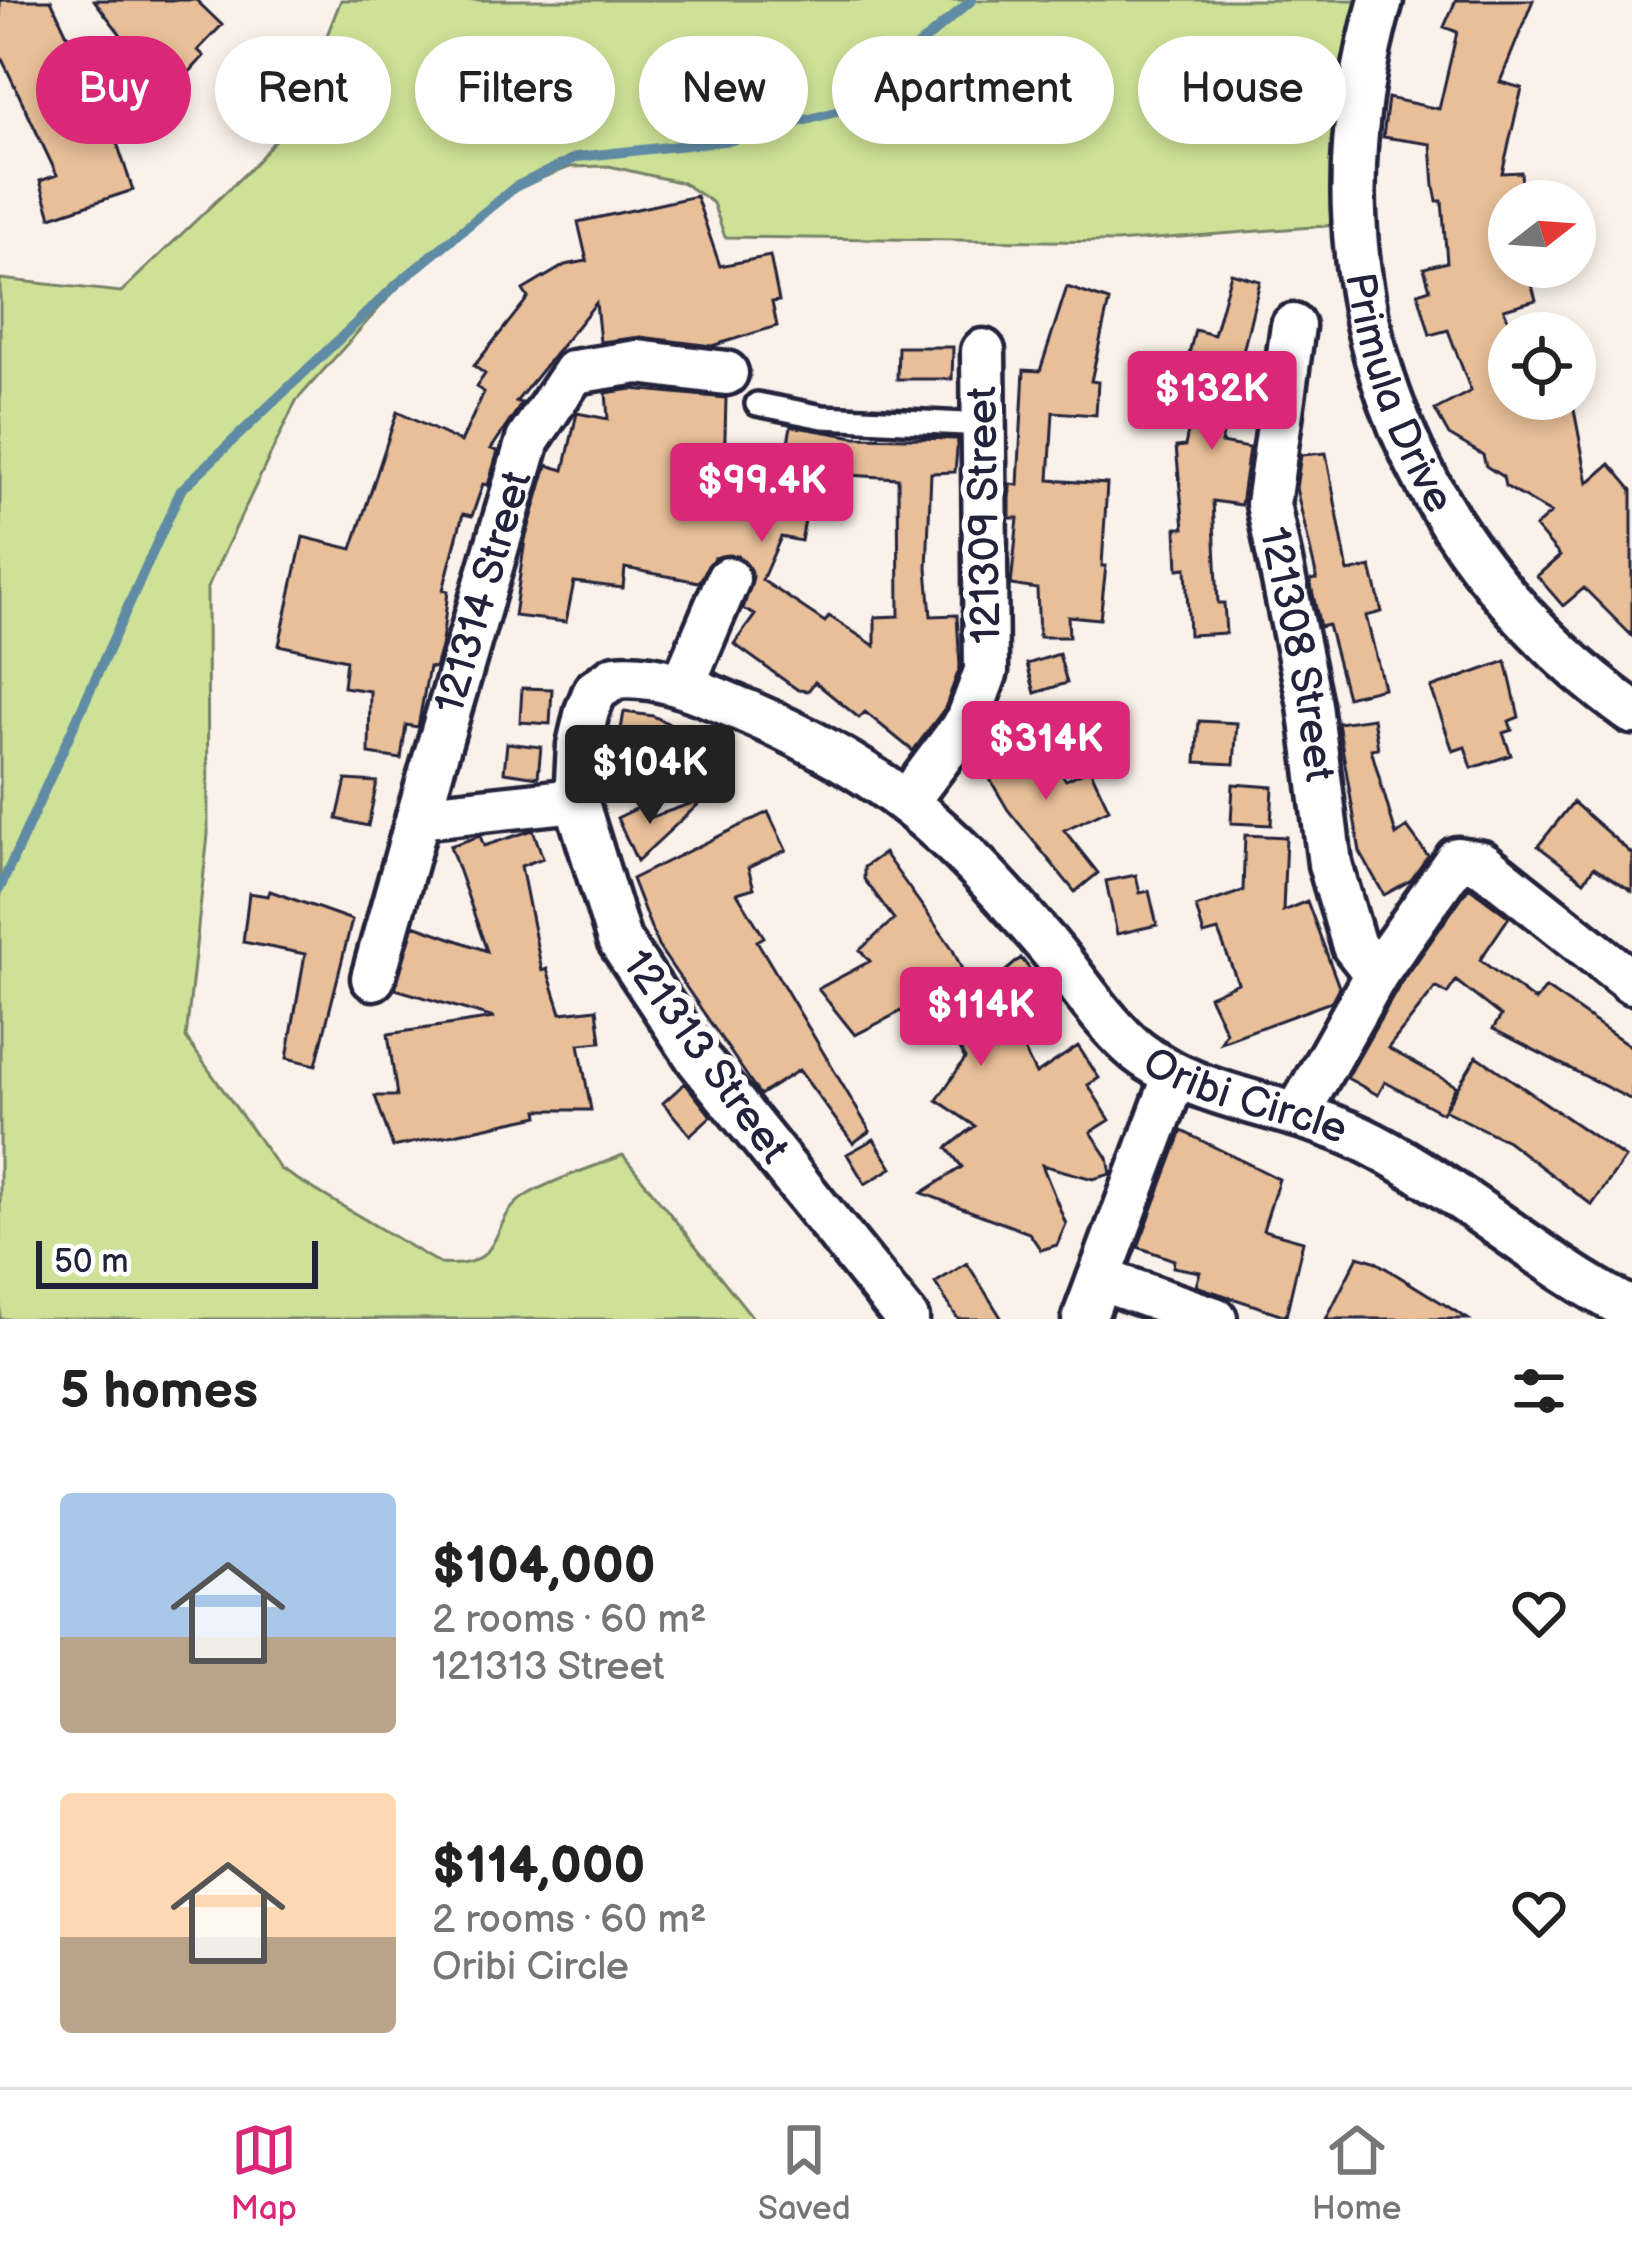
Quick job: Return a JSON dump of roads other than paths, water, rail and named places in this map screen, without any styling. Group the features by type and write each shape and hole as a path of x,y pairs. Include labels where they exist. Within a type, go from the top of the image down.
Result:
{"street":[{"name":"Primula Drive","path":"1381,0 1366,62 1352,177 1357,280 1373,355 1423,475 1493,583 1540,637 1632,712"},
{"name":"121308 Street","path":"1293,326 1268,504 1310,705 1330,864 1354,946 1376,974"},
{"name":"121309 Street","path":"908,800 955,742 986,670 983,351"},
{"name":"121314 Street","path":"373,978 484,580 540,416 574,372 592,366 638,362 726,373"},
{"path":"683,685 728,579"},
{"name":"Oribi Circle","path":"595,692 620,676 683,685 830,751 908,800 966,850 1117,1031 1175,1076 1298,1113 1370,1142 1446,1186 1632,1310"},
{"name":"121313 Street","path":"595,692 579,745 576,800 608,914 635,970 698,1059 908,1319"},
{"path":"418,818 576,800"},
{"path":"1298,1113 1376,974 1457,859 1469,857 1632,982"},
{"path":"1084,1319 1175,1076"},
{"path":"1099,1279 1214,1319"}],"lane":[{"path":"757,404 823,417 985,425"}],"waterway":[{"path":"0,888 181,490 397,284 515,187 577,157 732,140 843,110 972,0"}]}
